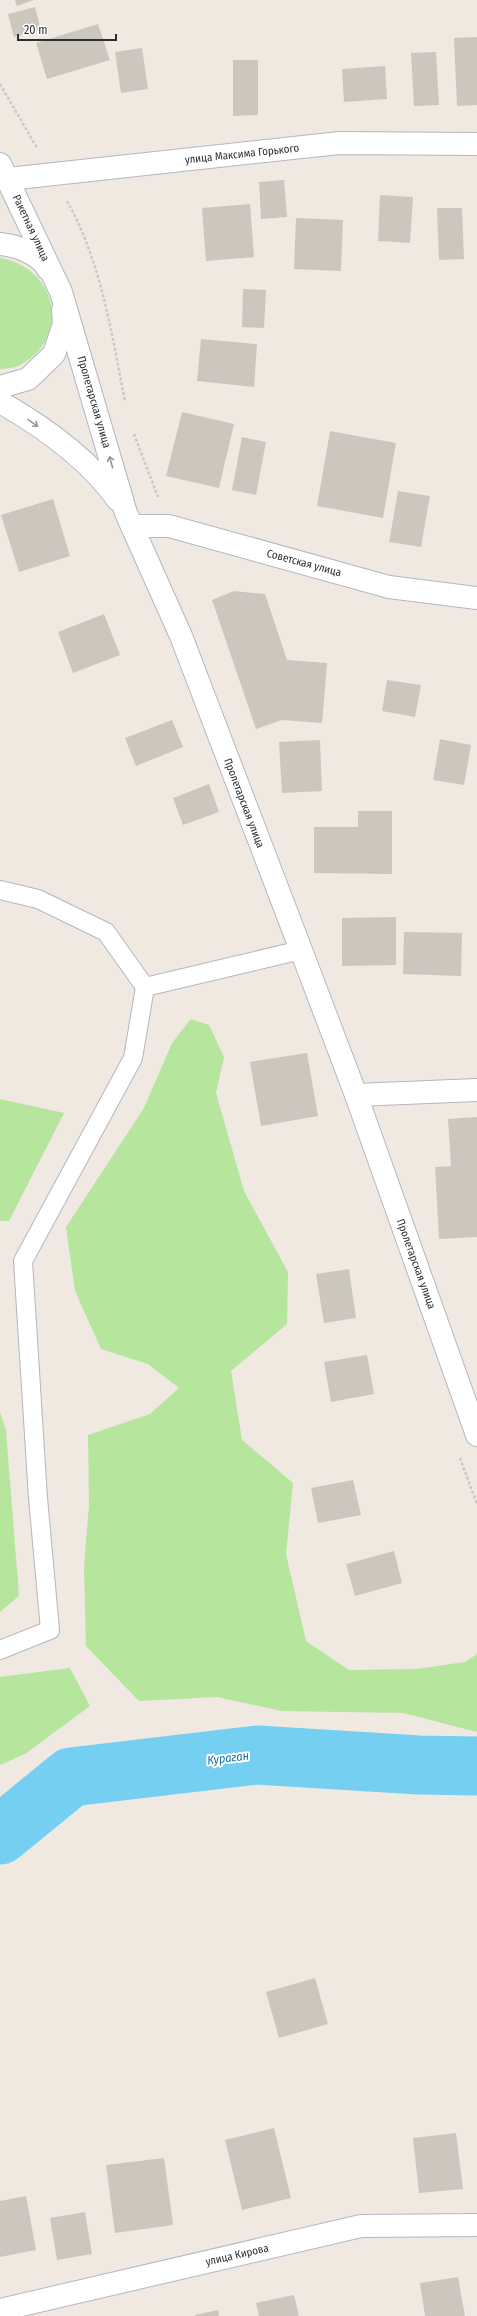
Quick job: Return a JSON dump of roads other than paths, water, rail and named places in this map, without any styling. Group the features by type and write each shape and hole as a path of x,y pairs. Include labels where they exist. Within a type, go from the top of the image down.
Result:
{"main road":[{"name":"улица Максима Горького","path":"4,172 339,143 477,144"},
{"name":"Ракетная улица","path":"4,172 61,292"},
{"path":"0,244 19,246 45,265 61,292 64,324 54,354 28,379 0,387"},
{"name":"Пролетарская улица","path":"61,292 129,519 181,636 301,950 356,1095 477,1434"},
{"name":"Пролетарская улица","path":"0,402 18,412 69,448 103,479 129,519"},
{"name":"Советская улица","path":"129,519 169,526 389,587 477,598"},
{"path":"356,1095 477,1090"},
{"name":"улица Кирова","path":"0,2310 361,2226 477,2225"}],"lane":[{"path":"0,890 38,899 106,932 145,986 133,1058 23,1261 38,1498 50,1630 0,1650"},
{"path":"145,986 301,950"}],"waterway":[{"name":"Кураган","path":"0,1835 71,1777 257,1755 419,1765 477,1766"}]}
